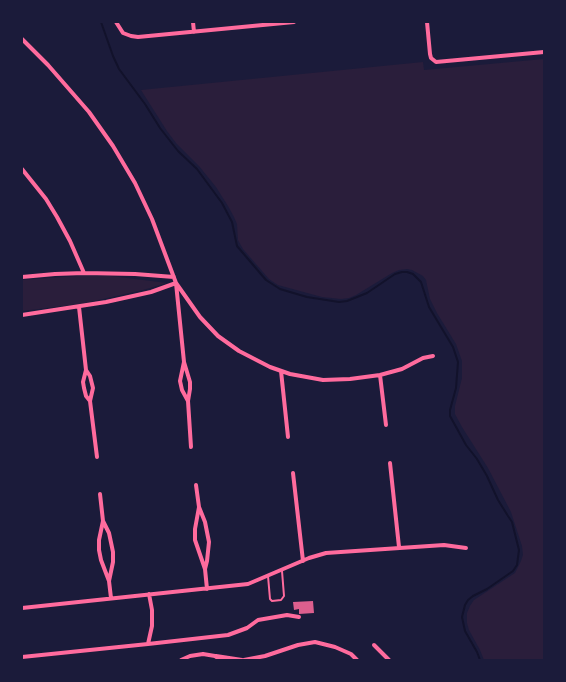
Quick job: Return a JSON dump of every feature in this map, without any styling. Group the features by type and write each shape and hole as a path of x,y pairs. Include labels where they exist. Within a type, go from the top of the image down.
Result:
{"street":[{"path":"116,22 123,33 131,36 194,32 294,22"},
{"path":"193,22 194,32"},
{"path":"427,22 430,54 431,58 436,62 544,52"},
{"path":"22,39 48,65 84,106 113,146 129,172 157,231 176,284 184,362 190,382 188,400 191,447"},
{"path":"22,169 46,199 57,217 70,241 84,273"},
{"path":"22,277 84,273 135,274 174,277"},
{"path":"22,314 79,307 129,297 176,284"},
{"path":"176,284 200,317 218,336 251,358 281,371 323,380 350,379 380,375 402,369 423,358 433,356"},
{"path":"79,307 86,370 83,382 86,396 90,401"},
{"path":"184,362 180,382 182,390 188,400"},
{"path":"86,370 90,376 93,388 90,401 97,457"},
{"path":"281,371 288,436"},
{"path":"380,375 386,426"},
{"path":"390,463 399,547"},
{"path":"293,473 303,561"},
{"path":"196,485 199,507 205,522 209,542 208,561 205,569"},
{"path":"100,494 103,521 99,540 99,550 109,581 111,598"},
{"path":"199,507 195,529 195,540 205,569 207,589"},
{"path":"103,521 109,533 113,552 113,562 109,581"},
{"path":"22,608 248,584 282,569 326,553 444,545 466,548"},
{"path":"148,644 152,626 152,610 149,594"},
{"path":"22,657 228,635 247,628 258,620 287,615 299,617"},
{"path":"181,660 195,655 243,660 265,656 298,645 315,642 336,647 350,654 357,660"},
{"path":"374,645 389,660"},
{"path":"215,656 221,660"}],"lane":[{"path":"268,575 270,599 281,600 284,596 282,569"}],"shaded area":[{"path":"544,59 544,660 484,660 469,630 467,613 474,600 515,573 523,555 522,546 511,512 488,468 455,414 455,406 462,378 462,361 456,344 430,299 426,280 423,276 412,270 399,270 356,295 341,299 322,297 278,285 269,279 243,249 238,240 237,224 234,217 216,187 199,166 176,143 141,90 423,62 424,70"},
{"path":"77,276 111,276 167,283 81,304 22,311 22,280"}],"building":[{"path":"313,601 314,613 299,614 299,609 294,610 293,602"}],"waterway":[{"path":"101,22 119,69 145,104 160,128 178,151 197,169 222,203 232,222 237,246 266,280 280,289 307,297 339,302 347,301 367,293 395,274 402,272 413,274 421,282 429,307 453,347 458,362 456,388 450,410 450,416 466,445 477,459 487,476 498,500 512,522 519,550 517,565 513,571 487,589 473,596 465,605 462,617 465,631 480,660"}]}
